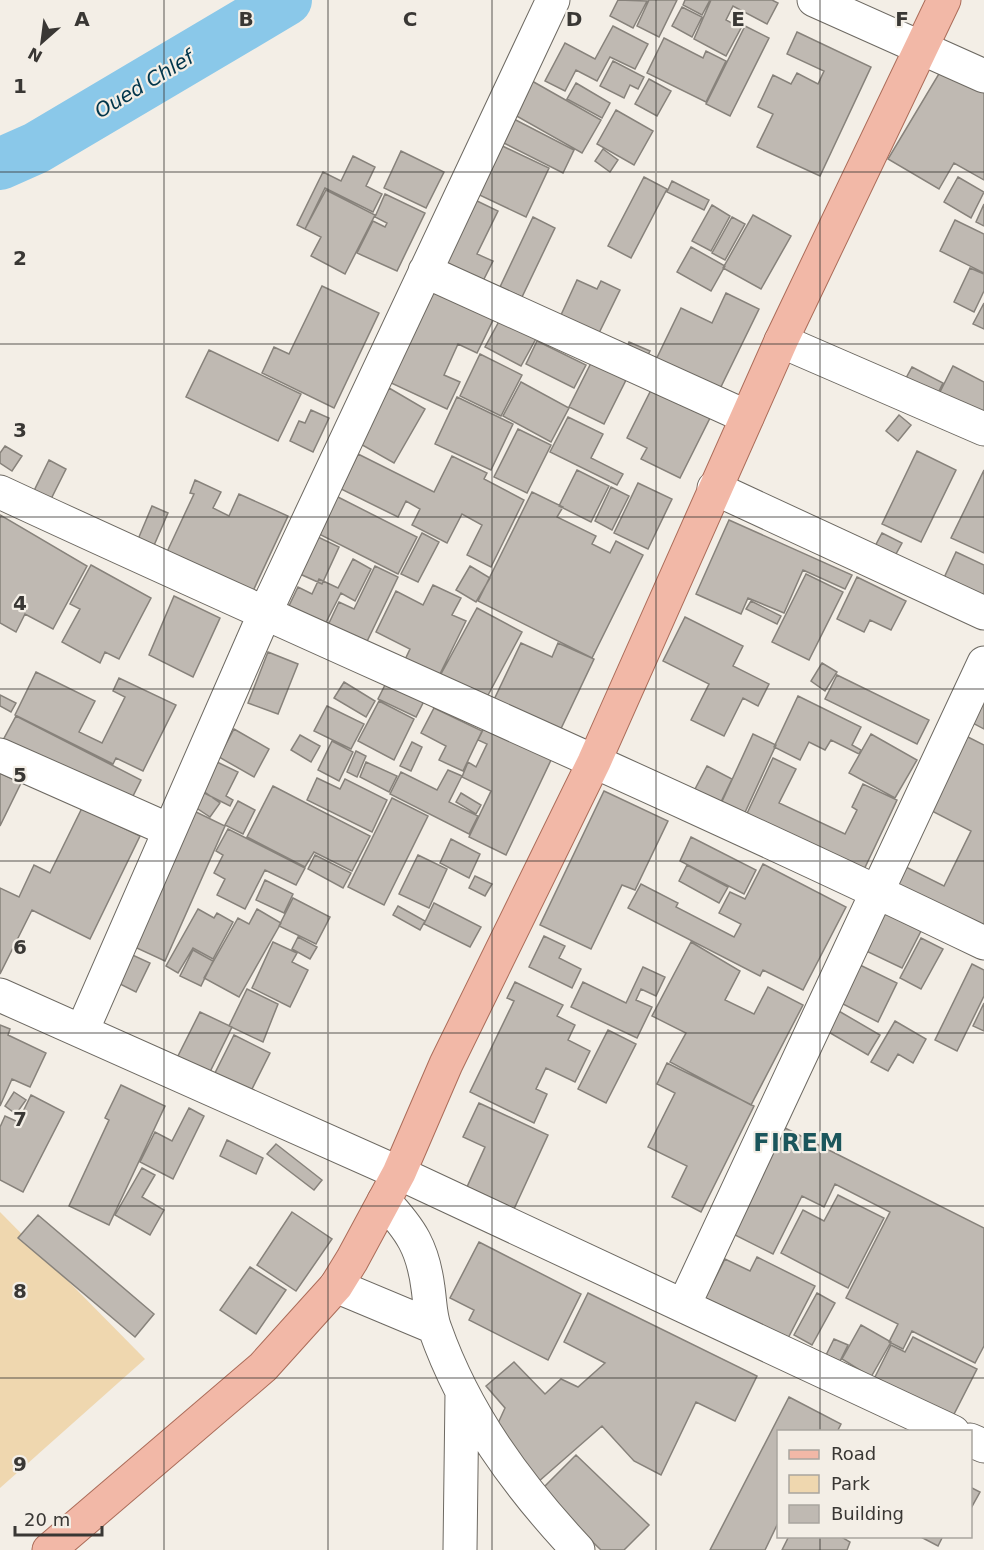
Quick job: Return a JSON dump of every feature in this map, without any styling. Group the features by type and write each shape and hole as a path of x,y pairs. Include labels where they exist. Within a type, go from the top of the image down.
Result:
{"main road":[{"path":"49,1550 263,1367 336,1286 392,1187 446,1064 594,762 781,341 944,0"}],"street":[{"path":"82,1031 264,615 553,0"},
{"path":"814,0 984,76"},
{"path":"425,271 747,417"},
{"path":"781,341 984,429"},
{"path":"714,488 984,613"},
{"path":"0,492 264,615 877,891 984,943"},
{"path":"684,1305 984,663"},
{"path":"0,755 170,830"},
{"path":"0,995 82,1031 392,1187 684,1305 953,1430"},
{"path":"392,1187 421,1250 434,1327 462,1392 509,1469 542,1511 578,1550"},
{"path":"336,1286 434,1327"},
{"path":"460,1550 462,1392"}],"green space":[{"path":"0,1212 145,1359 0,1488"}],"building":[{"path":"618,0 647,1 633,28 610,16"},
{"path":"649,0 677,0 659,37 637,26"},
{"path":"685,0 710,0 702,15 683,5"},
{"path":"711,0 772,0 778,3 767,24 733,6 726,20 741,28 726,56 694,39"},
{"path":"682,7 702,17 692,37 672,26"},
{"path":"613,26 648,44 635,69 610,57 597,81 576,70 565,91 545,81 565,43 595,59"},
{"path":"745,26 769,38 730,116 706,104"},
{"path":"797,32 871,67 820,176 757,147 773,114 758,107 773,75 791,84 797,73 818,84 824,71 787,54"},
{"path":"664,38 703,58 706,51 726,61 706,102 647,73"},
{"path":"613,61 644,77 638,89 630,85 624,98 600,86"},
{"path":"943,67 984,92 984,180 954,163 939,189 888,159"},
{"path":"649,79 671,91 657,116 635,104"},
{"path":"532,81 601,120 582,153 513,114"},
{"path":"576,83 610,103 602,118 567,99"},
{"path":"616,110 653,131 634,165 597,144"},
{"path":"510,117 574,150 563,173 498,140"},
{"path":"494,142 549,168 526,217 471,191"},
{"path":"603,149 618,160 610,172 595,161"},
{"path":"401,151 444,172 426,208 384,188"},
{"path":"353,156 375,167 366,186 382,194 373,212 325,188 305,229 297,225 323,172 341,181"},
{"path":"644,177 667,189 631,258 608,246"},
{"path":"958,177 984,192 971,218 944,202"},
{"path":"672,181 709,200 704,210 667,192"},
{"path":"326,190 375,215 345,274 311,256 321,237 305,229"},
{"path":"385,194 425,213 397,271 357,253 373,221 385,227 387,223 375,217"},
{"path":"475,200 498,211 477,254 493,261 483,281 444,261"},
{"path":"984,204 984,226 976,222"},
{"path":"712,205 730,216 711,251 692,241"},
{"path":"753,215 791,236 761,289 723,268"},
{"path":"533,217 555,228 522,297 500,287"},
{"path":"732,217 745,224 725,260 712,253"},
{"path":"955,220 984,234 984,273 940,251"},
{"path":"691,247 725,266 711,291 677,272"},
{"path":"970,268 984,274 984,291 974,312 954,302"},
{"path":"577,280 597,289 601,281 620,290 599,333 561,315"},
{"path":"322,286 379,313 334,408 262,373 274,347 289,354"},
{"path":"434,288 495,316 477,353 458,344 444,375 460,382 447,409 389,382"},
{"path":"726,293 759,309 715,399 652,368 681,308 712,323"},
{"path":"984,303 984,329 973,324"},
{"path":"502,316 538,335 521,366 485,347"},
{"path":"537,341 586,365 574,388 526,364"},
{"path":"629,342 650,351 644,363 624,355"},
{"path":"209,350 301,394 278,441 186,397"},
{"path":"480,354 522,375 501,416 460,396"},
{"path":"591,363 626,380 604,424 569,407"},
{"path":"953,366 984,382 984,417 939,394"},
{"path":"912,367 943,383 936,397 905,380"},
{"path":"521,382 569,408 551,442 503,416"},
{"path":"654,384 712,414 680,478 641,459 647,448 627,438"},
{"path":"389,388 425,409 394,463 357,442"},
{"path":"457,397 513,424 491,470 435,444"},
{"path":"311,410 329,418 313,452 290,441 299,421 305,423"},
{"path":"899,415 911,425 898,441 886,431"},
{"path":"568,417 603,434 591,458 623,474 617,485 550,452"},
{"path":"518,429 551,445 527,493 494,477"},
{"path":"5,446 22,456 12,471 0,463 0,453"},
{"path":"917,451 956,470 921,542 882,524"},
{"path":"358,454 434,492 452,456 487,473 484,479 524,500 491,567 467,555 482,525 462,514 447,543 412,525 420,509 406,501 398,517 341,489"},
{"path":"49,460 66,469 48,505 31,497"},
{"path":"577,470 609,486 591,522 559,506"},
{"path":"984,470 984,553 951,538"},
{"path":"195,480 221,492 213,508 229,516 239,494 288,516 246,606 159,569 194,494 190,493"},
{"path":"638,483 672,499 648,549 614,533"},
{"path":"611,487 629,496 612,530 595,521"},
{"path":"532,492 563,507 557,517 596,536 592,544 610,553 616,541 643,555 592,658 478,601"},
{"path":"334,495 417,537 398,574 315,532"},
{"path":"152,506 168,513 152,550 136,544"},
{"path":"0,515 87,566 53,629 25,614 16,632 0,623"},
{"path":"729,520 852,575 845,589 803,570 784,613 748,598 741,614 696,594"},
{"path":"422,533 439,542 418,582 401,574"},
{"path":"882,533 902,543 891,563 872,552"},
{"path":"316,536 339,547 322,584 300,574"},
{"path":"956,552 984,565 984,600 943,580"},
{"path":"353,559 371,569 355,601 341,593 315,644 287,610 298,587 312,594 319,579 338,588"},
{"path":"91,565 151,598 119,659 105,652 100,663 62,642 80,609 70,604"},
{"path":"375,566 398,577 359,658 321,640 339,602 354,609"},
{"path":"470,566 490,578 476,602 456,590"},
{"path":"806,574 843,592 809,660 772,642"},
{"path":"857,577 906,601 891,630 870,620 864,632 837,619"},
{"path":"433,585 461,598 452,615 466,621 436,682 402,666 410,649 376,632 396,591 423,605"},
{"path":"174,596 220,618 193,677 149,655"},
{"path":"751,601 781,616 777,624 746,609"},
{"path":"477,608 522,632 480,710 435,685"},
{"path":"685,617 743,646 733,666 769,684 758,706 743,698 724,736 691,720 709,684 663,661"},
{"path":"521,643 552,657 558,643 594,659 557,737 491,706"},
{"path":"268,652 298,664 278,714 248,703"},
{"path":"822,663 837,672 825,691 811,681"},
{"path":"36,672 95,701 79,732 102,743 125,697 113,691 119,678 176,705 143,771 116,758 113,764 15,715"},
{"path":"837,675 929,720 917,744 825,699"},
{"path":"388,679 426,697 416,717 378,699"},
{"path":"984,681 984,729 965,719"},
{"path":"344,682 375,701 366,717 334,698"},
{"path":"0,695 16,703 11,712 0,706"},
{"path":"798,696 861,727 852,745 861,750 859,754 831,740 825,750 809,742 800,760 774,747"},
{"path":"379,701 414,719 394,760 358,741"},
{"path":"327,706 364,724 351,749 314,731"},
{"path":"434,708 482,731 463,771 439,760 446,746 421,733"},
{"path":"16,716 141,780 124,814 2,742"},
{"path":"485,726 552,758 506,855 469,837 491,791 462,777 468,762 476,767 487,744 478,740"},
{"path":"234,729 269,749 254,777 219,757"},
{"path":"753,734 776,745 742,819 719,808"},
{"path":"871,734 917,760 895,798 849,773"},
{"path":"962,734 984,745 984,931 892,890 904,866 944,886 971,831 926,808"},
{"path":"300,735 320,746 311,762 291,750"},
{"path":"332,741 353,752 339,781 318,770"},
{"path":"412,742 422,747 411,771 400,766"},
{"path":"356,751 366,756 357,777 347,772"},
{"path":"773,758 796,769 779,803 845,834 857,810 852,807 863,784 897,800 860,878 743,822"},
{"path":"217,762 238,772 226,796 233,800 230,806 202,792"},
{"path":"366,762 397,776 389,792 360,777"},
{"path":"707,766 732,779 719,806 693,793"},
{"path":"448,770 462,776 449,802 478,816 469,834 390,794 401,772 437,790"},
{"path":"0,773 21,783 0,826"},
{"path":"317,778 340,789 345,779 387,800 372,832 307,800"},
{"path":"273,786 370,836 352,871 314,852 305,867 247,837"},
{"path":"199,788 220,803 210,817 189,803"},
{"path":"604,791 668,821 635,890 622,885 591,949 540,925"},
{"path":"461,793 481,805 476,814 456,802"},
{"path":"392,798 428,816 384,905 348,887"},
{"path":"238,801 255,810 243,834 225,825"},
{"path":"82,808 140,836 90,939 32,910 0,974 0,888 19,897 34,865 50,873"},
{"path":"192,810 225,826 165,961 128,944"},
{"path":"228,829 305,868 296,885 265,870 245,909 217,895 225,879 214,873 223,855 216,851"},
{"path":"691,837 756,870 744,894 680,861"},
{"path":"451,839 480,854 469,878 440,863"},
{"path":"315,855 351,873 343,888 308,869"},
{"path":"418,855 447,869 429,908 399,894"},
{"path":"763,864 846,907 803,990 763,970 760,976 628,908 641,884 678,903 676,907 734,937 741,924 719,913 730,892 745,899"},
{"path":"687,865 728,887 719,903 679,881"},
{"path":"475,876 492,884 485,896 469,888"},
{"path":"265,880 293,894 284,913 256,900"},
{"path":"293,898 330,917 316,944 279,926"},
{"path":"434,903 481,927 470,947 424,924"},
{"path":"398,906 425,921 420,930 393,915"},
{"path":"198,909 214,918 217,913 233,922 213,959 193,948 178,973 166,966"},
{"path":"257,909 281,923 239,997 204,978 238,918 249,924"},
{"path":"883,912 921,931 902,968 864,950"},
{"path":"544,936 565,946 559,958 581,969 572,988 529,967"},
{"path":"298,937 317,947 310,959 292,949"},
{"path":"921,938 943,949 921,989 900,978"},
{"path":"273,942 297,953 292,962 308,970 290,1007 252,988"},
{"path":"691,942 740,971 725,1000 754,1014 768,987 803,1005 751,1105 670,1062 686,1033 652,1016"},
{"path":"193,950 213,961 201,986 180,976"},
{"path":"126,952 150,963 136,992 112,980"},
{"path":"972,964 984,970 984,996 957,1051 935,1040"},
{"path":"860,965 897,983 878,1022 841,1003"},
{"path":"643,967 665,977 656,996 641,989 636,1000 652,1007 637,1038 571,1007 583,982 626,1003"},
{"path":"515,982 563,1005 557,1016 575,1025 568,1040 590,1051 575,1082 546,1068 536,1089 547,1094 534,1123 470,1092 514,1001 507,998"},
{"path":"247,989 278,1004 263,1042 229,1026"},
{"path":"984,1003 984,1031 973,1026"},
{"path":"837,1010 880,1035 868,1055 825,1030"},
{"path":"200,1012 232,1027 207,1078 175,1062"},
{"path":"895,1021 926,1039 913,1063 898,1054 888,1071 871,1062"},
{"path":"0,1025 10,1029 8,1035 46,1053 30,1087 12,1079 0,1106"},
{"path":"608,1030 636,1044 606,1103 578,1089"},
{"path":"234,1035 270,1053 249,1095 213,1077"},
{"path":"667,1063 754,1106 701,1212 672,1197 687,1166 648,1147 675,1093 657,1084"},
{"path":"121,1085 165,1106 109,1225 69,1206 109,1120 105,1118"},
{"path":"14,1092 26,1100 16,1114 5,1106"},
{"path":"31,1095 64,1112 23,1192 0,1180 0,1127 5,1116 18,1122"},
{"path":"479,1103 548,1135 514,1209 467,1187 485,1147 463,1137"},
{"path":"189,1108 204,1116 173,1179 140,1162 155,1132 172,1141"},
{"path":"783,1127 984,1228 984,1346 975,1363 912,1331 903,1349 889,1342 898,1324 846,1298 890,1212 835,1184 824,1207 802,1196 773,1254 729,1232"},
{"path":"227,1140 263,1158 256,1174 220,1156"},
{"path":"276,1144 322,1180 314,1190 267,1154"},
{"path":"142,1168 155,1175 142,1197 164,1210 150,1235 115,1215"},
{"path":"838,1195 884,1218 848,1288 781,1253 803,1210 824,1221"},
{"path":"292,1212 332,1239 296,1291 257,1265"},
{"path":"38,1215 154,1314 135,1337 18,1238"},
{"path":"479,1242 581,1294 548,1360 469,1320 474,1310 450,1298"},
{"path":"757,1257 815,1286 785,1344 703,1302 725,1259 750,1271"},
{"path":"250,1267 286,1290 256,1334 220,1310"},
{"path":"588,1293 757,1376 735,1421 696,1402 661,1475 634,1461 602,1426 538,1482 494,1432 505,1408 486,1386 514,1362 545,1394 561,1379 578,1387 605,1363 564,1342"},
{"path":"817,1293 835,1303 812,1345 794,1335"},
{"path":"861,1325 891,1342 871,1377 842,1359"},
{"path":"913,1337 977,1369 949,1424 871,1385 891,1345 905,1352"},
{"path":"834,1339 848,1345 840,1361 826,1355"},
{"path":"789,1397 841,1424 838,1430 777,1430 777,1525 765,1550 710,1550"},
{"path":"576,1455 649,1525 624,1550 601,1550 540,1491"},
{"path":"972,1488 980,1492 972,1506"},
{"path":"788,1538 843,1538 850,1542 847,1550 782,1550"},
{"path":"923,1538 942,1538 938,1546"}],"waterway":[{"name":"Oued Chlef","path":"0,164 36,148 286,0"}],"district":[{"name":"FIREM","path":"799,1143"}]}
